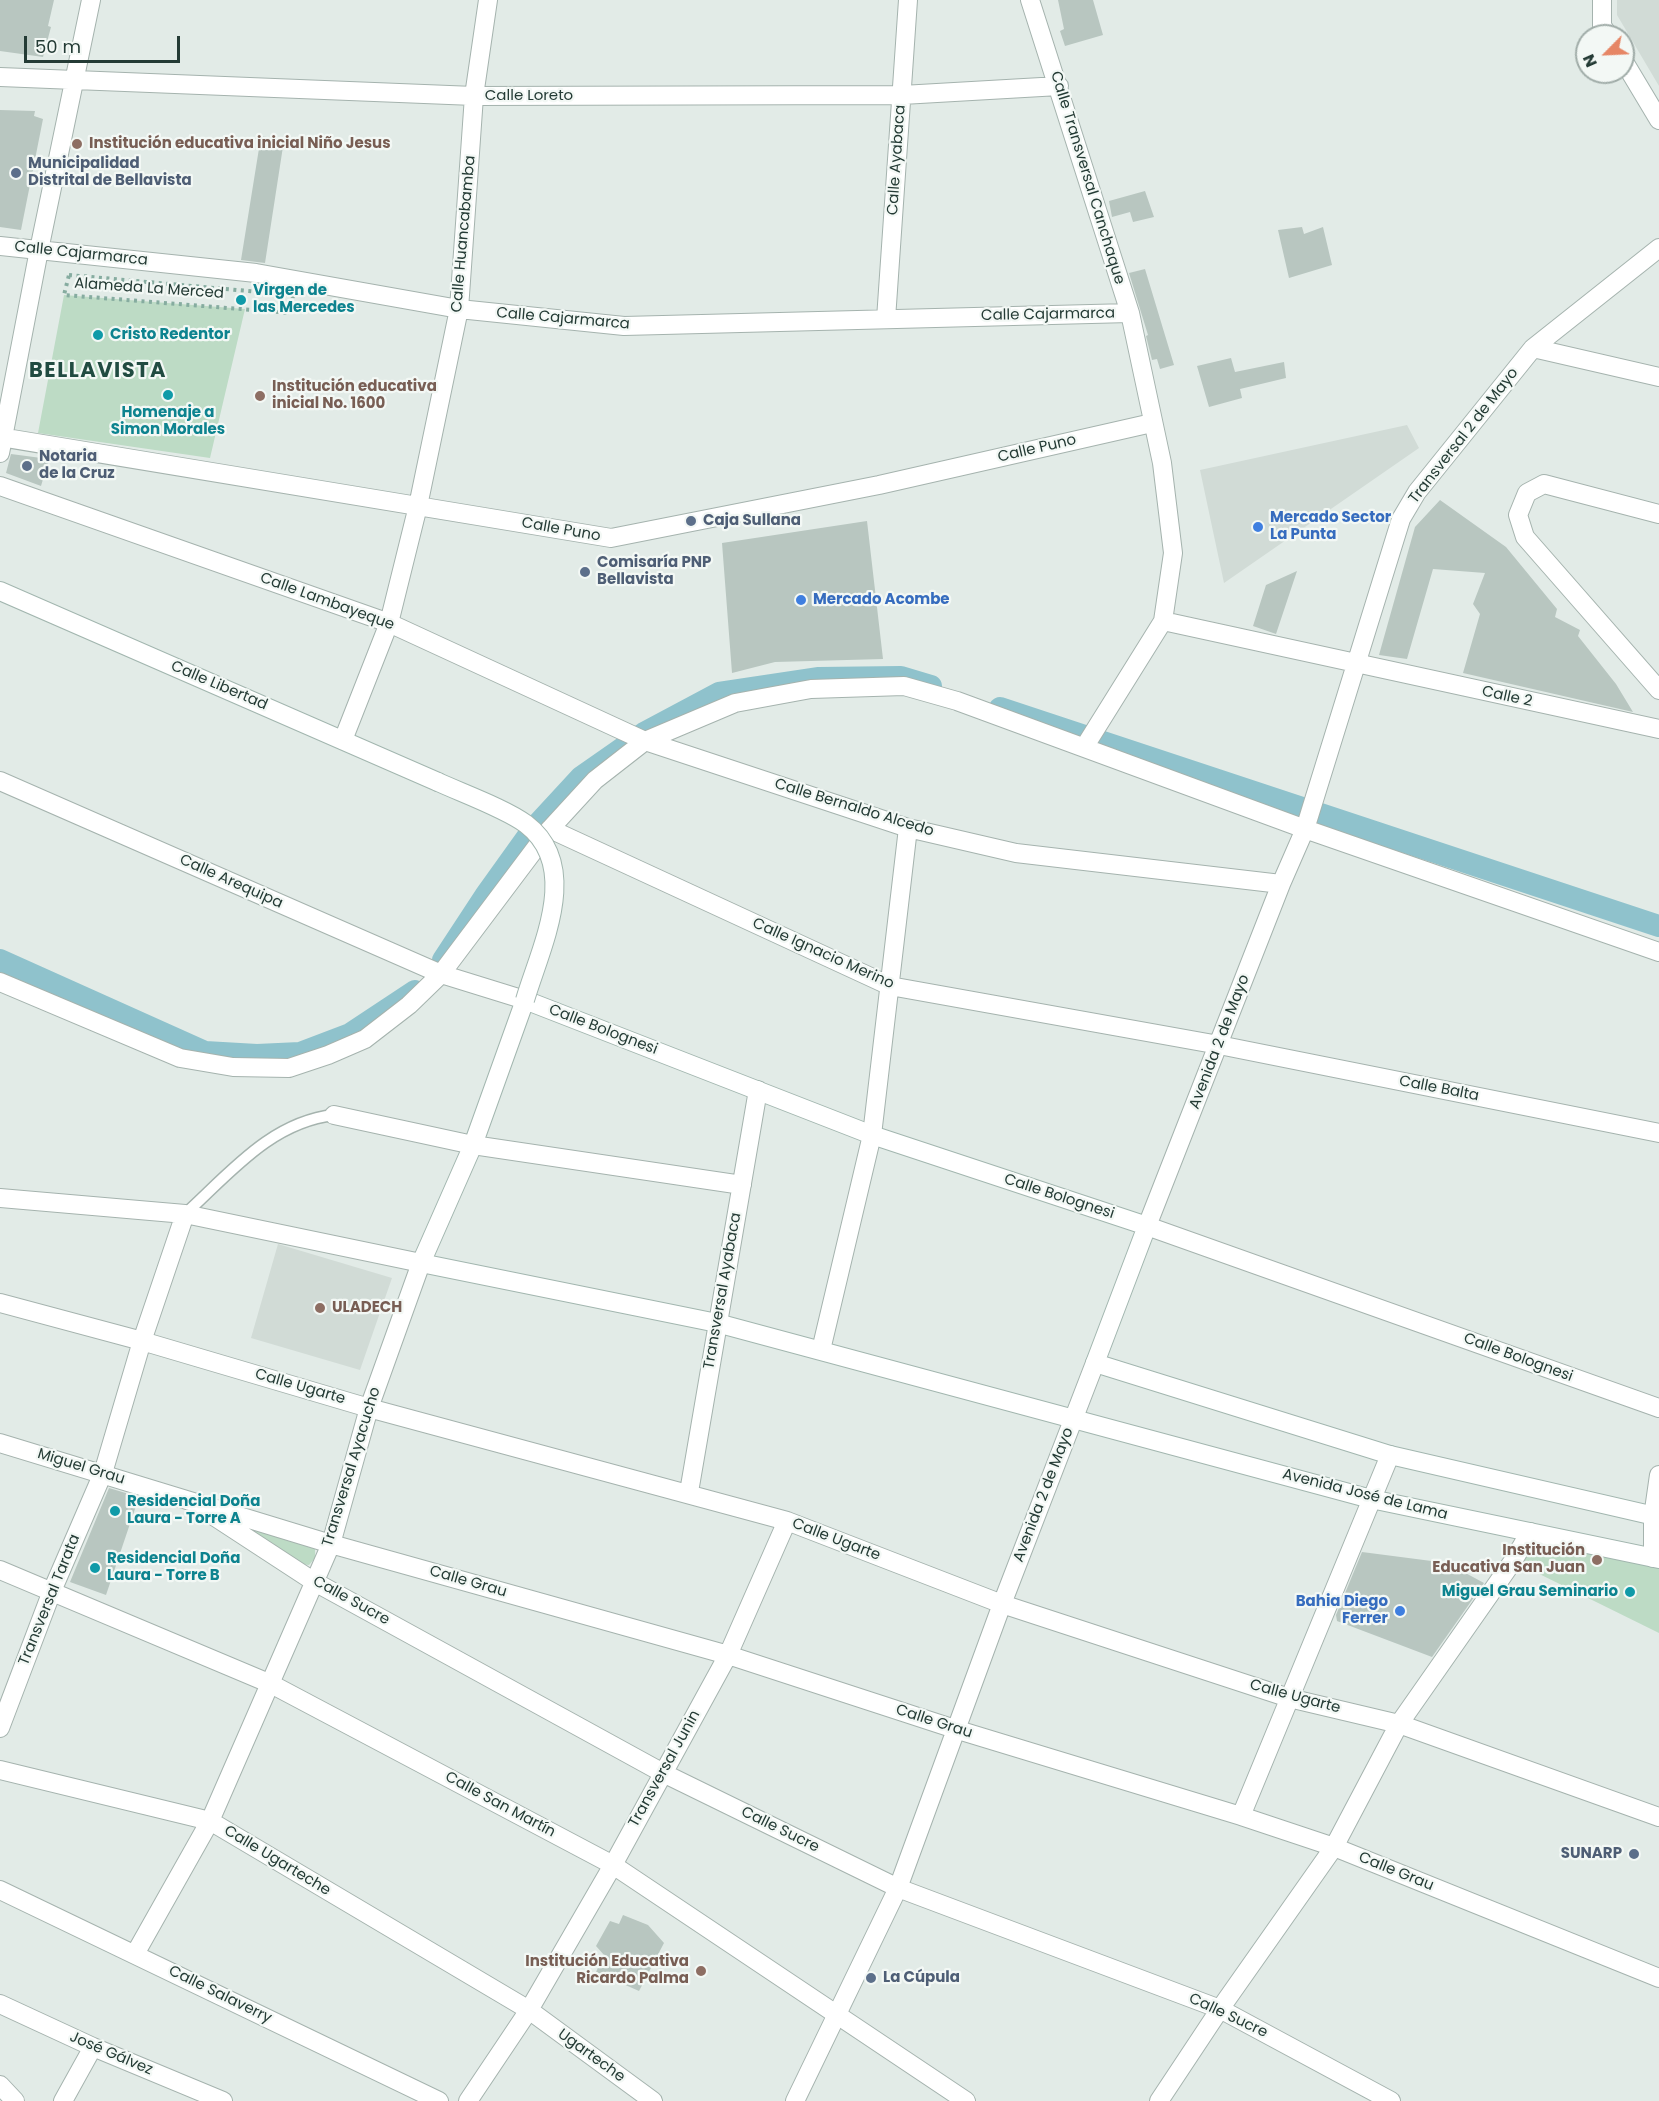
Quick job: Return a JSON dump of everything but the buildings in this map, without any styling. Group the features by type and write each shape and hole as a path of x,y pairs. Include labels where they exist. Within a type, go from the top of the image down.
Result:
{"street":[{"path":"1,442 39,250 77,78 91,0"},
{"name":"Calle Huancabamba","path":"343,740 389,624 418,506 459,309 474,96 488,0"},
{"name":"Calle Ayabaca","path":"886,319 908,0"},
{"name":"Calle Transversal Canchaque","path":"1030,0 1130,313 1162,462 1173,553 1163,621"},
{"path":"1602,0 1602,24"},
{"name":"Calle Loreto","path":"0,77 77,78 474,96 902,95 1059,86"},
{"path":"1635,80 1659,120"},
{"name":"Calle Cajarmarca","path":"0,246 256,273 459,309 624,326 1130,313"},
{"name":"Transversal 2 de Mayo","path":"1281,884 1306,826 1401,519 1417,492 1533,348 1659,248"},
{"path":"1533,348 1659,377"},
{"name":"Calle Puno","path":"1,442 611,538 879,485 1152,423"},
{"path":"1659,514 1544,484 1527,493 1518,515 1525,537 1659,690"},
{"name":"Calle Lambayeque","path":"0,486 389,624 645,741"},
{"name":"Calle Libertad","path":"0,591 438,782 525,824 546,845 555,868 554,903 525,1000"},
{"path":"1085,746 1163,621"},
{"name":"Calle 2","path":"1163,621 1659,729"},
{"path":"1,985 180,1058 233,1067 289,1068 365,1039 409,1005 441,974 550,829 595,780 645,741 735,703 811,689 904,686 957,701 1085,746 1659,952"},
{"name":"Calle Bernaldo Alcedo","path":"645,741 908,828 1016,853 1281,884"},
{"name":"Calle Arequipa","path":"0,781 441,974 462,980"},
{"path":"820,1350 872,1135 908,828"},
{"name":"Calle Ignacio Merino","path":"550,829 890,987 1219,1045"},
{"name":"Avenida 2 de Mayo","path":"795,2101 898,1888 958,1730 1002,1604 1281,884"},
{"name":"Calle Bolognesi","path":"462,980 525,1000 872,1135 1147,1226 1659,1408"},
{"name":"Transversal Ayacucho","path":"135,1954 210,1821 331,1544 369,1408 421,1263 473,1145 525,1000"},
{"name":"Calle Balta","path":"1219,1045 1659,1132"},
{"name":"Transversal Ayabaca","path":"689,1492 759,1090"},
{"path":"334,1115 473,1145 742,1185"},
{"name":"Avenida José de Lama","path":"0,1198 185,1214 717,1323 1371,1499 1656,1558"},
{"name":"Transversal Tarata","path":"0,1728 52,1591 103,1473 142,1341 185,1214"},
{"name":"Calle Ugarte","path":"0,1304 142,1341 369,1408 689,1492 787,1521 1002,1604 1290,1698 1399,1724 1659,1817"},
{"path":"1095,1363 1390,1455 1656,1517"},
{"name":"Miguel Grau","path":"0,1443 103,1473 195,1504"},
{"path":"1241,1816 1390,1455"},
{"path":"1656,1558 1659,1475"},
{"name":"Calle Grau","path":"195,1504 728,1654 958,1730 1241,1816 1334,1847 1659,1978"},
{"name":"Calle Sucre","path":"195,1504 313,1581 663,1773 898,1888 1220,2009 1391,2101"},
{"name":"Transversal Junin","path":"468,2101 529,2010 613,1865 728,1654 787,1521"},
{"path":"1159,2101 1220,2009 1334,1847 1399,1724 1513,1562 1530,1532"},
{"name":"Calle San Martín","path":"0,1570 271,1684 613,1865 966,2101"},
{"name":"Calle Ugarteche","path":"0,1770 210,1821 529,2010"},
{"name":"Calle Salaverry","path":"0,1890 439,2101"},
{"name":"José Gálvez","path":"0,2004 93,2047 223,2101"},
{"name":"Ugarteche","path":"529,2010 653,2101"},
{"path":"63,2101 93,2047"},
{"path":"0,2085 15,2101"}],"lane":[{"path":"185,1214 265,1140 303,1121 334,1115"}],"path":[{"name":"Alameda La Merced","path":"69,275 292,296 291,313 64,295 69,275"}],"shaded area":[{"path":"1617,0 1659,0 1659,86 1635,45 1635,24 1622,24 1617,15"},
{"name":"Mercado Sector La Punta","path":"1407,425 1419,448 1224,583 1200,470"},
{"name":"ULADECH","path":"278,1244 392,1278 360,1370 251,1338"}],"green space":[{"path":"64,295 245,309 210,458 38,433"},
{"path":"238,1525 315,1546 315,1558 309,1565 301,1564"},
{"path":"1530,1532 1659,1566 1659,1633 1513,1561"}],"waterway":[{"path":"443,960 533,829 581,777 644,733 719,693 819,678 901,677 931,686"},
{"path":"1000,708 1659,926"},
{"path":"0,960 205,1052 257,1055 300,1053 350,1034 415,991"}],"place":[{"name":"Institución educativa inicial Niño Jesus","path":"77,144"},
{"name":"Municipalidad Distrital de Bellavista","path":"16,173"},
{"name":"Virgen de las Mercedes","path":"241,300"},
{"name":"Cristo Redentor","path":"98,335"},
{"name":"Homenaje a Simon Morales","path":"168,395"},
{"name":"Institución educativa inicial No. 1600","path":"260,396"},
{"name":"Notaria de la Cruz","path":"27,466"},
{"name":"Caja Sullana","path":"691,521"},
{"name":"Mercado Sector La Punta","path":"1258,527"},
{"name":"Comisaría PNP Bellavista","path":"585,572"},
{"name":"Mercado Acombe","path":"801,600"},
{"name":"ULADECH","path":"320,1308"},
{"name":"Residencial Doña Laura - Torre A","path":"115,1511"},
{"name":"Institución Educativa San Juan","path":"1597,1560"},
{"name":"Residencial Doña Laura - Torre B","path":"95,1568"},
{"name":"Miguel Grau Seminario","path":"1630,1592"},
{"name":"Bahia Diego Ferrer","path":"1400,1611"},
{"name":"SUNARP","path":"1634,1854"},
{"name":"Institución Educativa Ricardo Palma","path":"701,1971"},
{"name":"La Cúpula","path":"871,1978"}],"district":[{"name":"BELLAVISTA","path":"98,372"}]}
